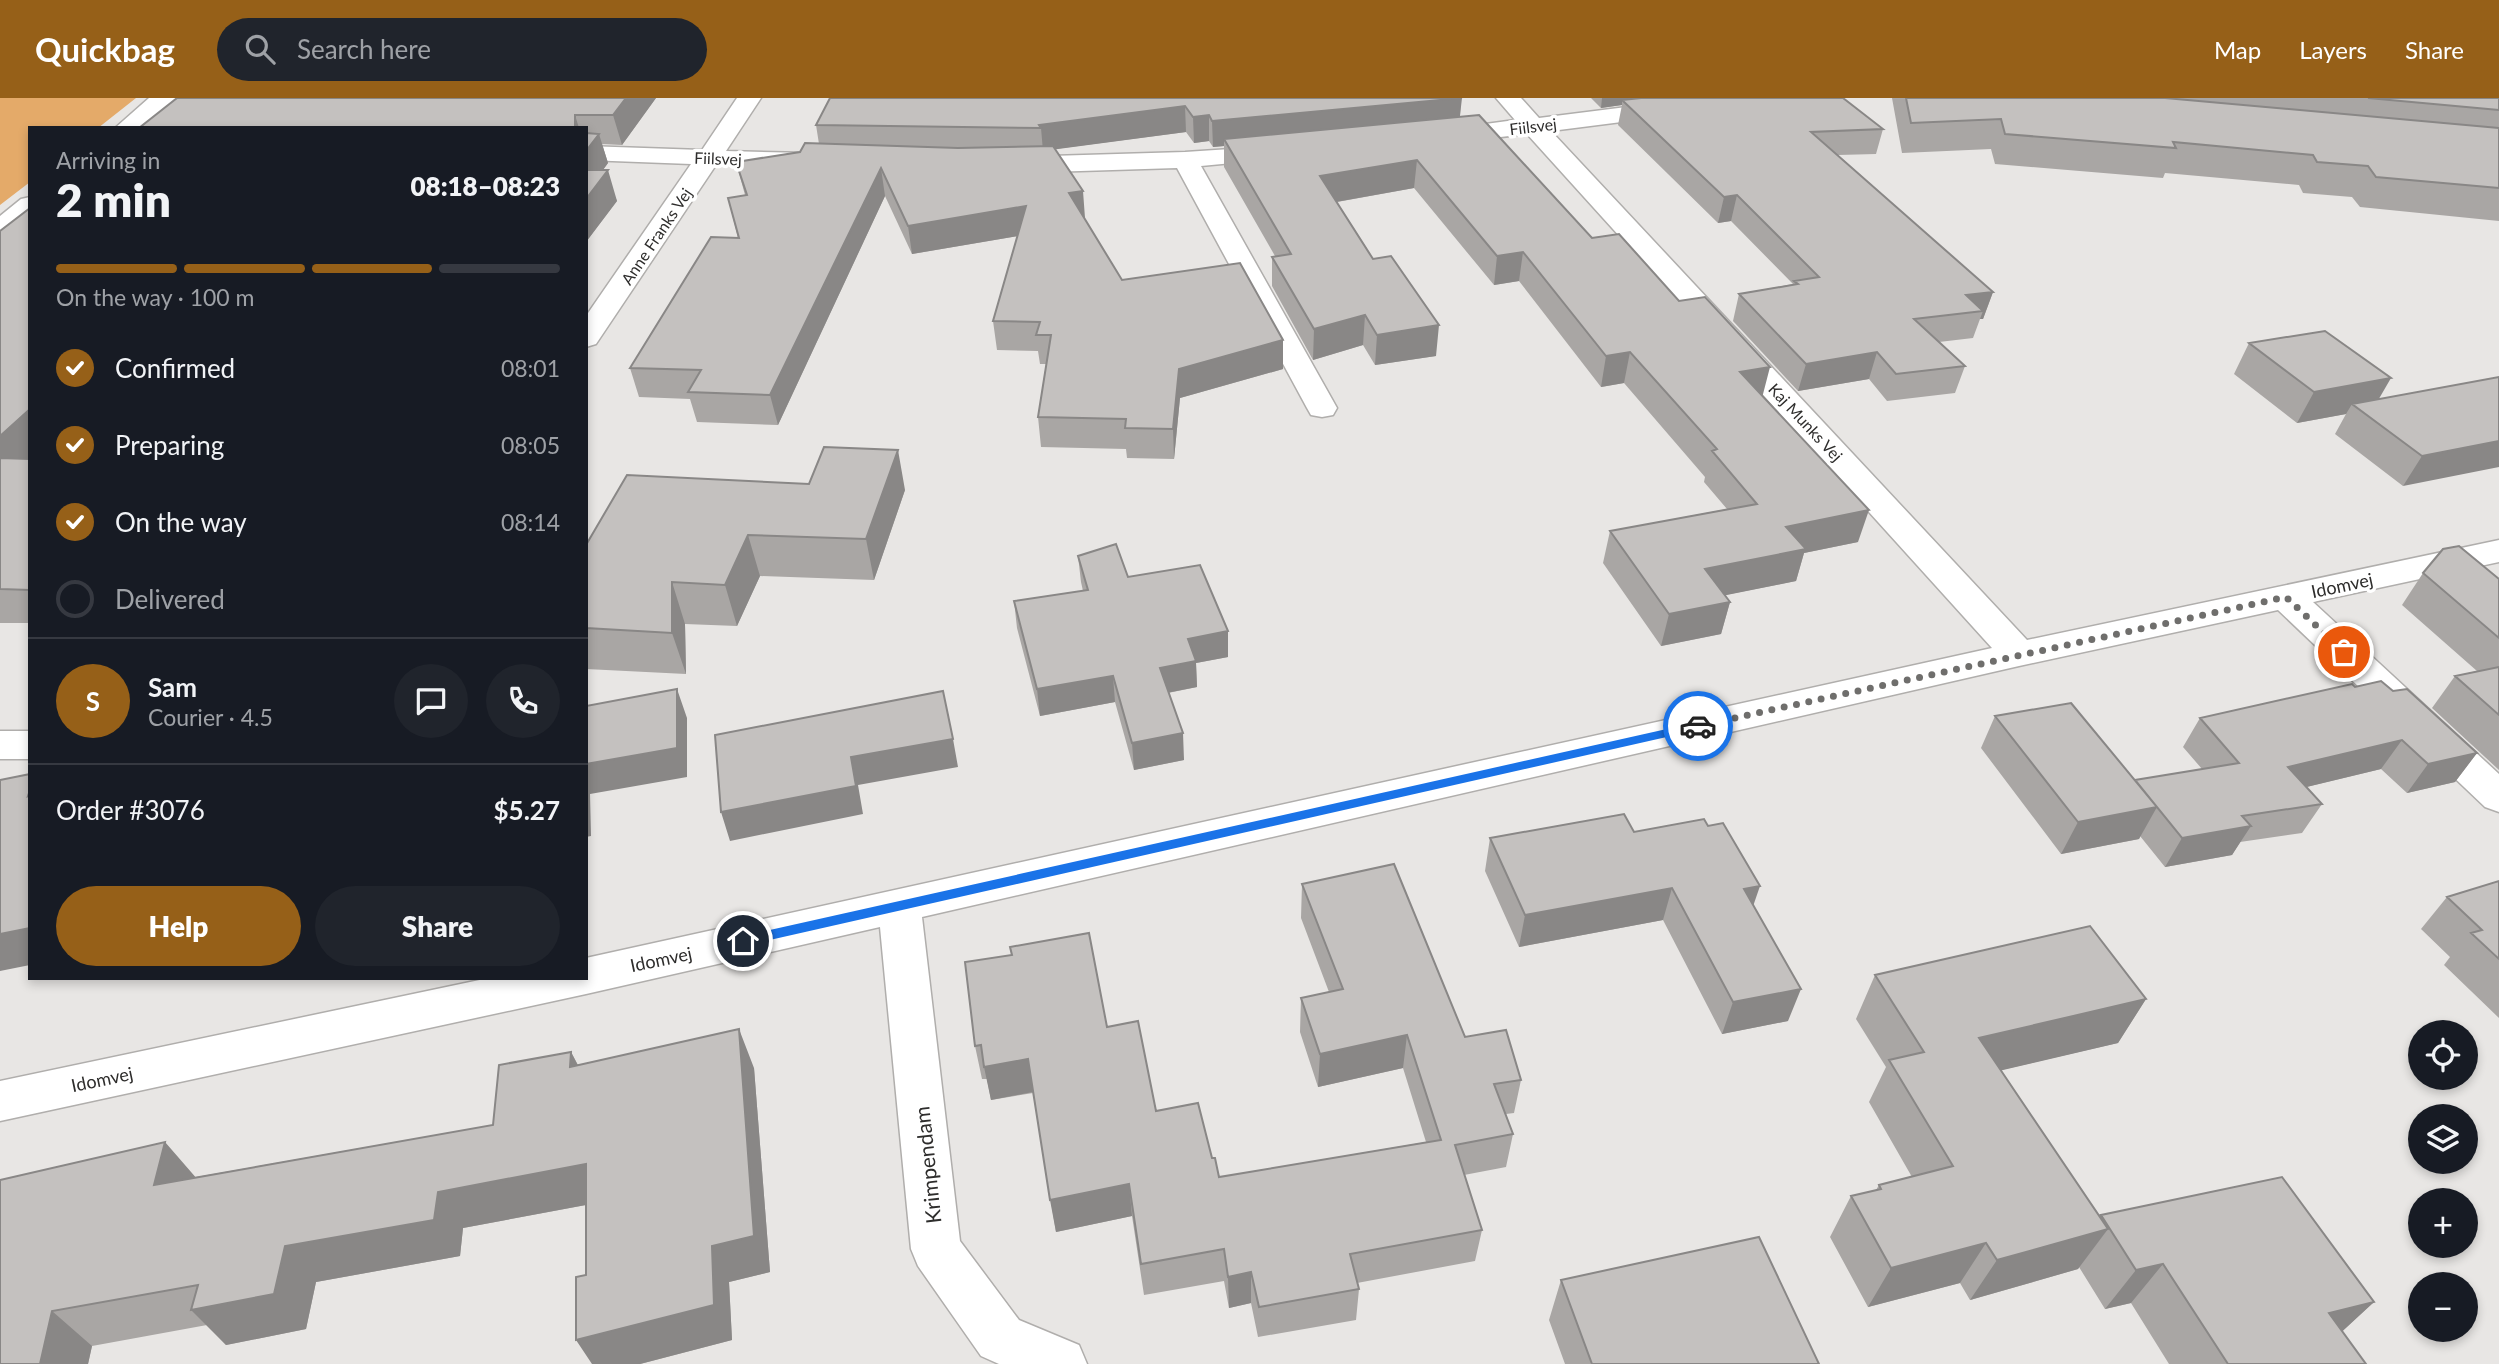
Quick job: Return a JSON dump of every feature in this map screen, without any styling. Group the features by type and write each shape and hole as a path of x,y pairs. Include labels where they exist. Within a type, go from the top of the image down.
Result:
{"street":[{"path":"129,126 164,98"},
{"name":"Anne Franks Vej","path":"588,335 749,98"},
{"name":"Kaj Munks Vej","path":"1508,98 2019,654"},
{"name":"Fiilsvej","path":"1418,140 1755,98"},
{"path":"995,166 1185,160 1296,151"},
{"name":"Fiilsvej","path":"588,153 831,161"},
{"path":"1185,160 1322,408"},
{"path":"0,229 28,207"},
{"name":"Idomvej","path":"588,976 2019,654 2499,551"},
{"path":"2286,597 2499,797"},
{"path":"0,745 28,745"},
{"name":"Krimpendam","path":"899,907 936,1249 1000,1338 1060,1364"},
{"name":"Idomvej","path":"0,1101 489,988 559,980"}],"shaded area":[{"path":"0,98 136,98 101,126 28,126 28,184 0,205"}],"building":[{"path":"177,98 626,98 613,115 575,115 575,126 142,126"},
{"path":"830,98 1462,98 1212,121 1209,115 1193,117 1185,106 1039,125 1041,128 816,125"},
{"path":"1843,98 1883,129 1811,132 1993,292 1966,295 1983,311 1914,319 1965,366 1896,374 1877,352 1806,364 1739,294 1798,284 1794,281 1819,277 1737,195 1724,197 1622,100"},
{"path":"1906,98 2165,98 2499,128 2499,188 2376,177 2368,166 2317,162 2313,155 2173,142 2176,148 2005,134 2001,119 1911,123"},
{"path":"2368,98 2499,98 2499,110"},
{"path":"1479,115 1592,238 1619,234 1679,301 1705,297 1770,367 1740,372 1869,510 1786,527 1806,549 1705,569 1730,602 1669,614 1610,531 1757,504 1712,451 1717,449 1630,352 1606,356 1523,252 1497,256 1417,160 1320,176 1373,259 1391,256 1439,325 1377,335 1365,315 1314,329 1272,257 1291,254 1224,139"},
{"path":"588,133 599,134 588,148"},
{"path":"805,143 958,148 1053,146 1083,191 1069,193 1122,280 1240,263 1283,340 1179,369 1173,429 1125,428 1126,419 1038,417 1051,335 1036,335 1040,322 993,321 1026,206 908,226 881,168 770,395 688,392 701,370 630,368 711,237 739,238 728,198 747,195 736,162 800,152"},
{"path":"588,170 608,170 588,196"},
{"path":"28,210 28,411 0,436 0,231"},
{"path":"2325,331 2391,378 2314,392 2249,343"},
{"path":"2499,377 2499,441 2422,456 2352,404"},
{"path":"824,447 898,450 866,539 748,535 725,585 672,582 672,633 588,628 588,542 627,475 809,484"},
{"path":"0,458 28,459 28,590 0,589"},
{"path":"1116,544 1128,577 1200,565 1228,631 1188,639 1196,661 1160,668 1183,733 1132,743 1113,676 1037,689 1014,601 1088,590 1078,556"},
{"path":"2459,546 2499,579 2499,638 2423,573 2443,549"},
{"path":"2499,667 2499,715 2455,676"},
{"path":"2381,681 2393,691 2407,689 2477,753 2428,764 2402,740 2288,767 2322,804 2242,816 2251,826 2182,838 2135,780 2239,763 2200,718 2352,684 2355,687"},
{"path":"677,689 677,748 588,764 588,706"},
{"path":"943,691 953,739 851,757 856,786 721,812 715,735"},
{"path":"2071,703 2157,807 2078,822 1995,716"},
{"path":"28,774 28,928 0,934 0,780"},
{"path":"1624,814 1634,832 1704,819 1708,826 1723,823 1760,886 1744,889 1801,989 1733,1002 1672,888 1525,915 1490,838"},
{"path":"1394,864 1465,1037 1506,1030 1521,1080 1494,1084 1513,1134 1455,1145 1482,1230 1350,1254 1359,1289 1259,1307 1251,1272 1228,1277 1224,1249 1141,1264 1129,1184 1050,1200 1028,1059 984,1067 981,1045 975,1046 965,962 1012,955 1010,947 1089,933 1107,1027 1138,1021 1156,1111 1198,1103 1219,1177 1441,1140 1407,1035 1320,1054 1301,998 1343,989 1302,884"},
{"path":"2499,881 2499,959 2471,933 2482,930 2447,897"},
{"path":"2090,926 2146,999 1979,1038 2108,1229 1997,1260 1986,1243 1891,1268 1851,1196 1881,1189 1879,1185 1953,1166 1889,1060 1924,1052 1875,975"},
{"path":"739,1029 754,1236 712,1246 714,1305 576,1340 576,1277 586,1275 586,1164 438,1192 434,1220 285,1246 274,1294 191,1310 198,1285 52,1311 40,1364 0,1364 0,1180 165,1142 154,1185 493,1125 499,1065 571,1052 570,1067"},
{"path":"2282,1177 2374,1302 2329,1313 2366,1364 2228,1364 2163,1264 2136,1270 2101,1215"},
{"path":"1759,1237 1819,1364 1592,1364 1561,1280"}],"way so far":[{"path":"1698,726 2286,597 2344,652"}],"route":[{"path":"743,941 1698,726"}]}
